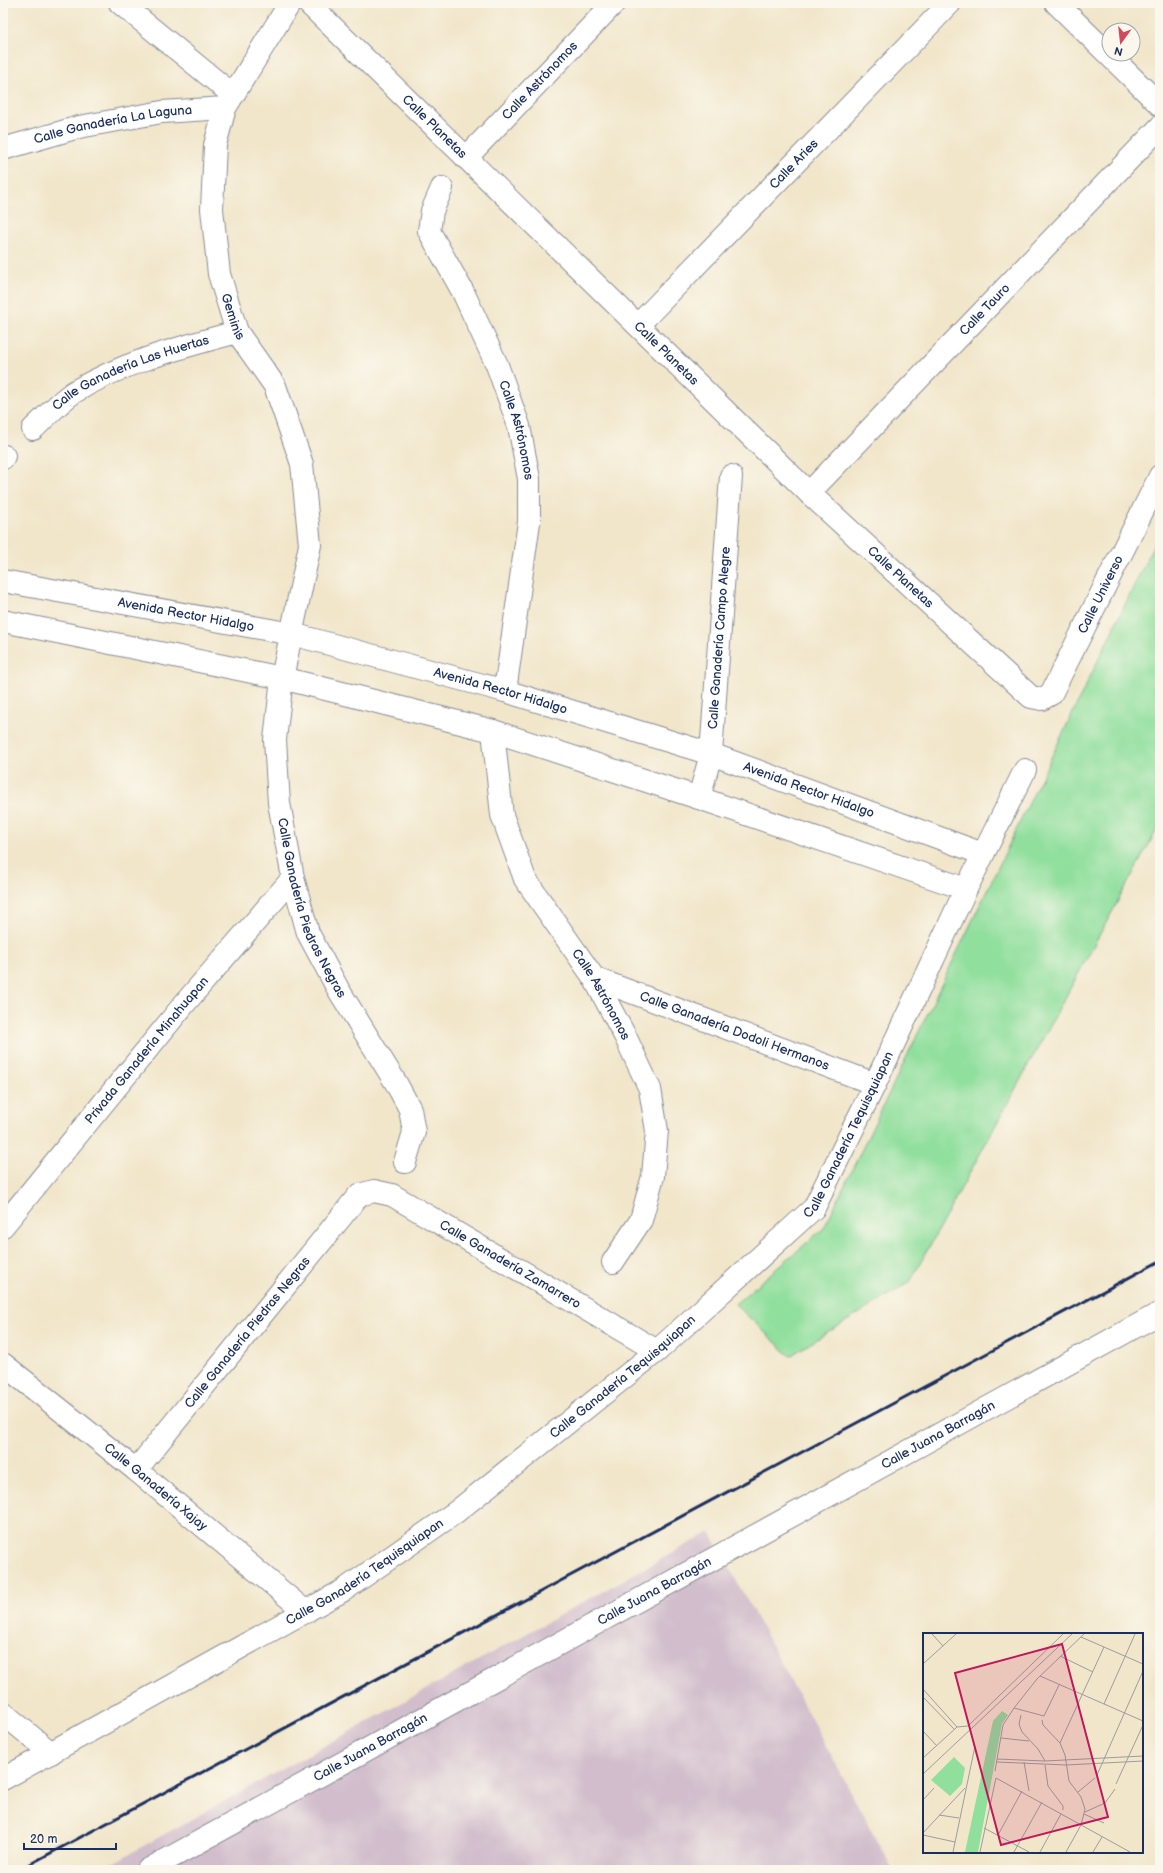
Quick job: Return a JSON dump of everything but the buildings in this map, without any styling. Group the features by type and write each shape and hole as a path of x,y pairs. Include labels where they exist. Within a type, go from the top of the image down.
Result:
{"street":[{"path":"120,3 229,101"},
{"name":"Geminis","path":"290,3 229,101 216,145 212,209 219,274 237,332 275,386 302,464 310,545 292,634"},
{"name":"Calle Planetas","path":"308,3 810,493 1031,696"},
{"name":"Calle Astrónomos","path":"466,158 614,3"},
{"name":"Calle Aries","path":"638,325 950,3"},
{"path":"1056,3 1160,105"},
{"name":"Calle Ganadería La Laguna","path":"3,148 79,127 229,101"},
{"name":"Calle Tauro","path":"810,493 1160,127"},
{"name":"Calle Astrónomos","path":"442,188 432,211 429,231 463,292 497,365 519,426 529,479 529,522 505,691"},
{"name":"Calle Ganadería Las Huertas","path":"33,429 73,393 130,365 179,348 237,332"},
{"name":"Calle Ganadería Campo Alegre","path":"699,798 711,754 732,476"},
{"name":"Calle Universo","path":"1031,696 1042,699 1051,694 1160,476"},
{"name":"Avenida Rector Hidalgo","path":"3,581 292,634 505,691 711,754 984,854"},
{"path":"3,621 282,678 493,731 699,798 966,889"},
{"name":"Calle Ganadería Piedras Negras","path":"292,634 282,678 275,740 279,803 293,878 308,933 338,989 410,1109 414,1132 405,1162"},
{"name":"Calle Astrónomos","path":"493,731 502,815 525,879 594,978 625,1036 650,1089 657,1131 652,1176 641,1220 613,1262"},
{"name":"Calle Ganadería Tequisquiapan","path":"3,1779 344,1590 456,1512 657,1351 814,1208 875,1084 966,889 1026,770"},
{"name":"Privada Ganadería Minahuapan","path":"3,1226 185,1003 293,878"},
{"name":"Calle Ganadería Dodoli Hermanos","path":"594,978 875,1084"},
{"name":"Calle Ganadería Zamarrero","path":"359,1195 374,1191 392,1195 657,1351"},
{"name":"Calle Ganadería Piedras Negras","path":"136,1470 359,1195"},
{"name":"Calle Juana Barragán","path":"148,1870 1160,1313"},
{"name":"Calle Ganadería Xajay","path":"3,1364 136,1470 306,1612"},
{"path":"3,1713 51,1753"}],"shaded area":[{"path":"710,1532 893,1870 100,1870"}],"green space":[{"path":"1160,532 1160,824 910,1282 790,1356 735,1304 824,1228"}],"railway":[{"path":"19,1870 1160,1261"}]}
